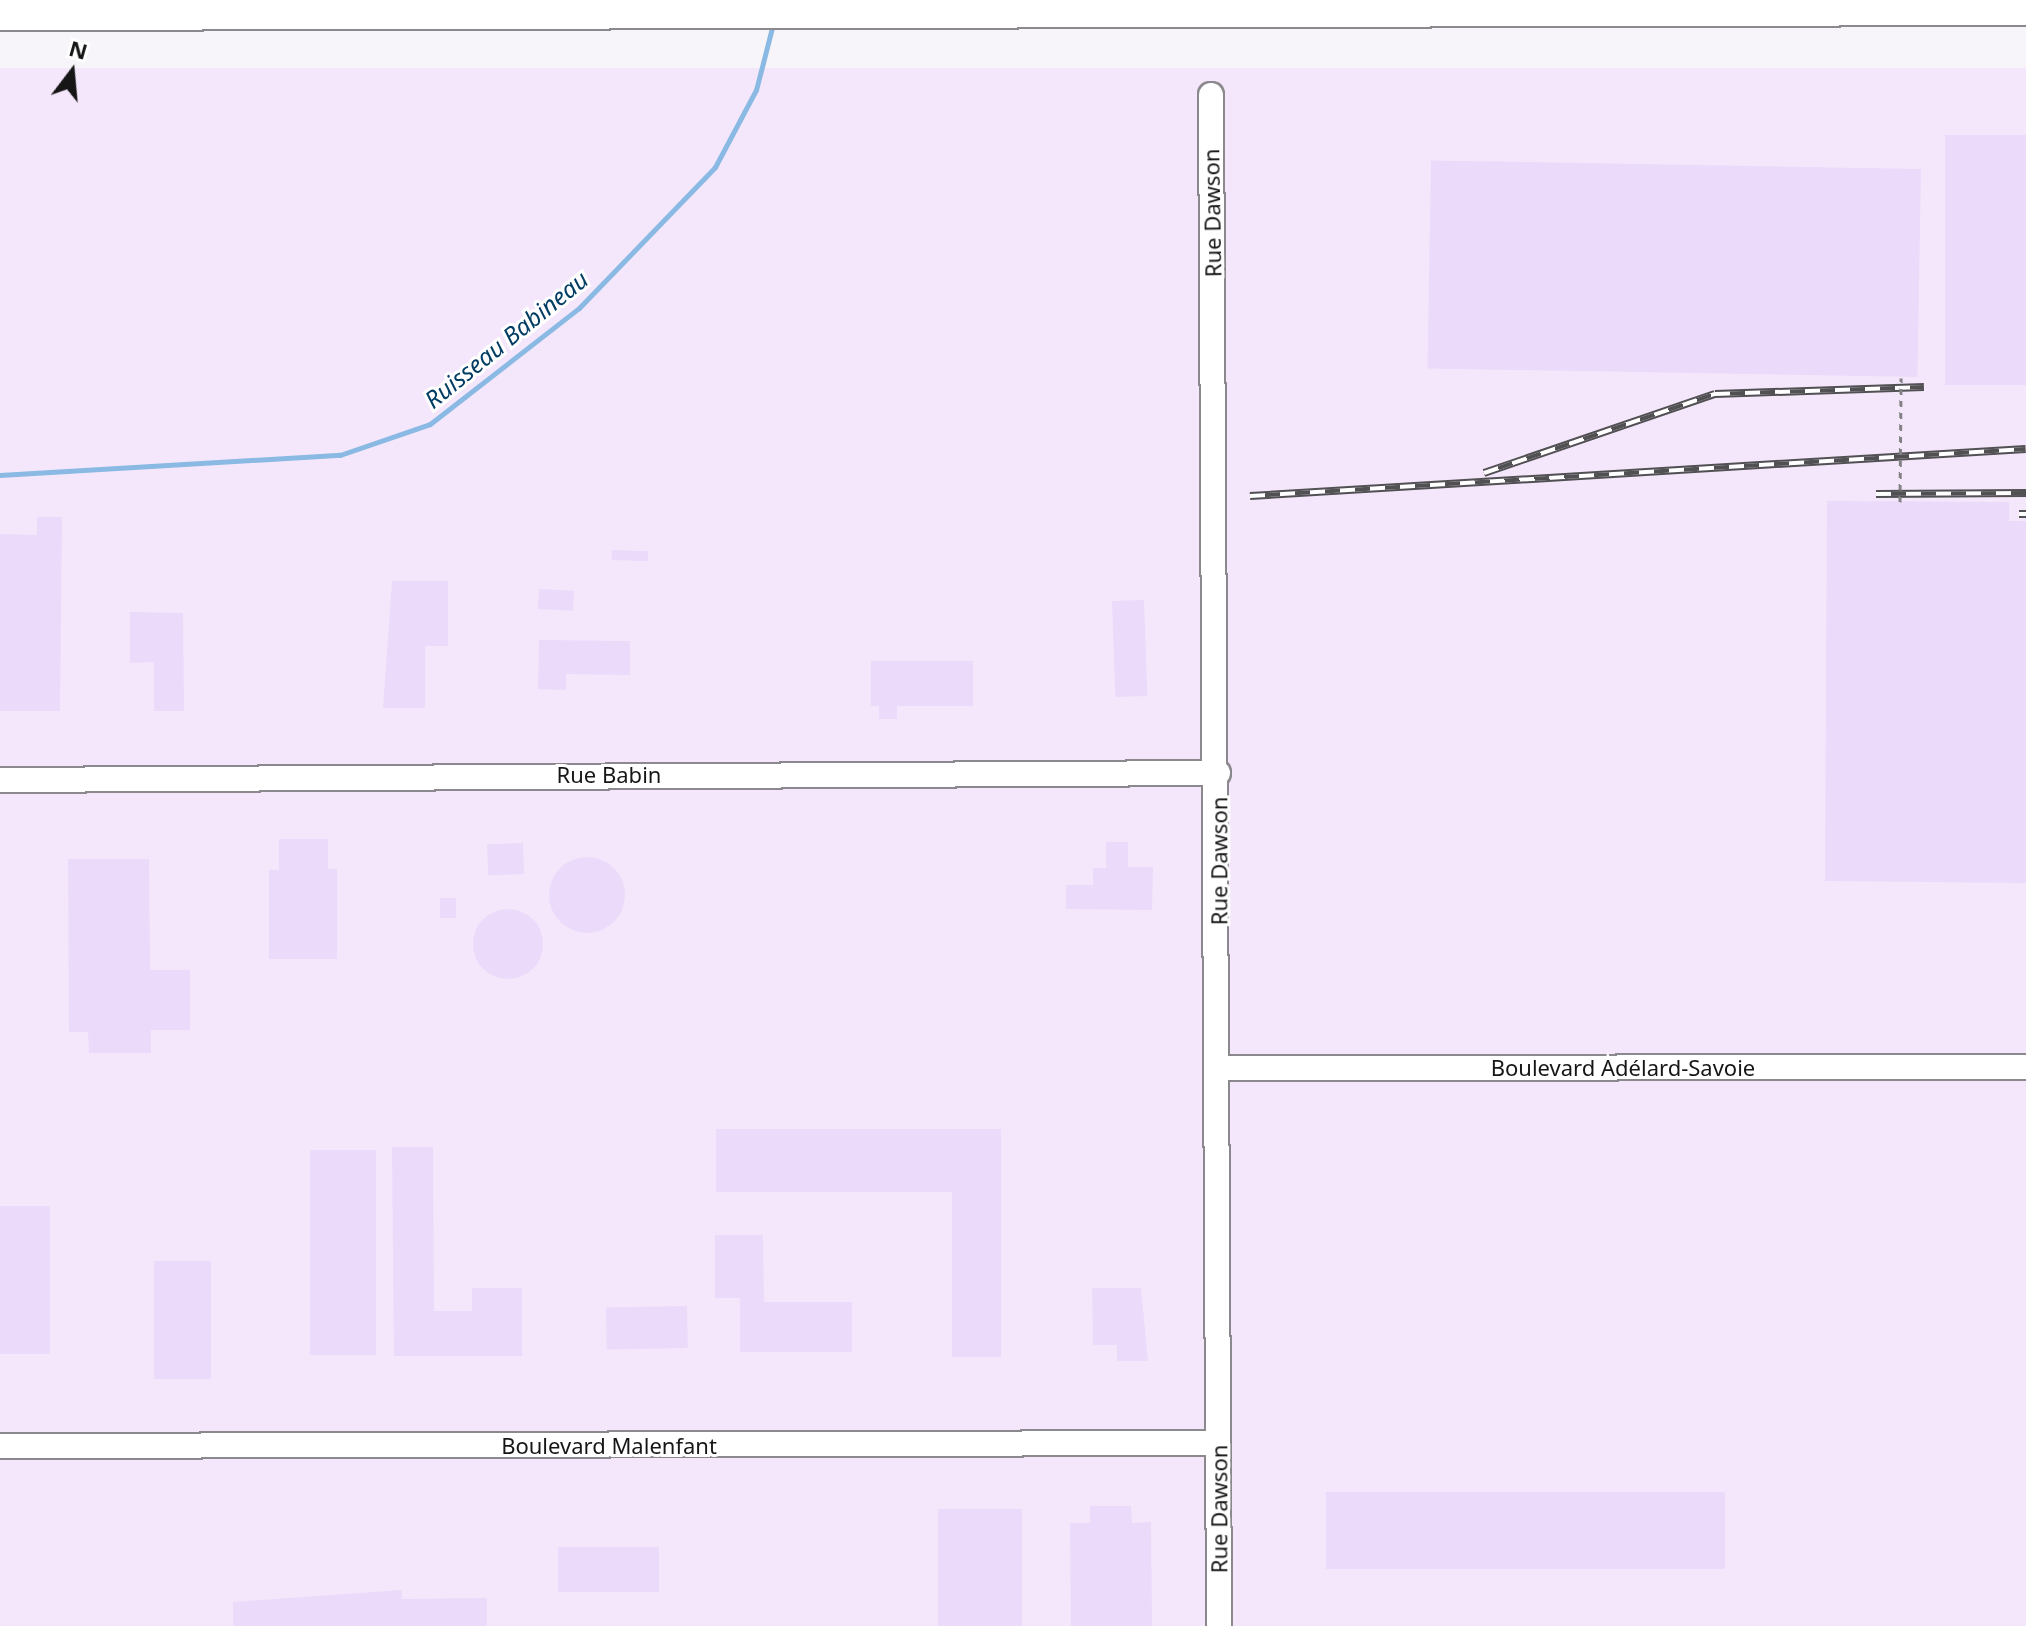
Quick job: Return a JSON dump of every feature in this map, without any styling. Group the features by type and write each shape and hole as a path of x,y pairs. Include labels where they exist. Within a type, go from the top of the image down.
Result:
{"highway":[{"path":"1765,8 2026,22"},
{"path":"0,13 2026,8"}],"street":[{"name":"Rue Dawson","path":"1211,95 1220,1068 1219,1626"},
{"name":"Rue Babin","path":"0,780 1218,773"},
{"name":"Boulevard Adélard-Savoie","path":"1220,1068 2026,1067"},
{"name":"Boulevard Malenfant","path":"0,1446 1218,1443"}],"path":[{"path":"1900,502 1901,378"}],"shaded area":[{"path":"0,68 2026,68 2026,1626 0,1626"}],"building":[{"path":"1945,135 2026,135 2026,385 1945,385"},
{"path":"1431,160 1921,169 1917,377 1427,368"},
{"path":"1827,501 2009,502 2009,521 2026,521 2026,883 1825,881"},
{"path":"37,517 62,517 60,711 0,711 0,534 37,535"},
{"path":"612,550 648,551 648,561 612,560"},
{"path":"392,581 448,581 448,646 425,646 425,708 383,708"},
{"path":"539,589 574,591 573,611 538,609"},
{"path":"1144,600 1147,696 1115,697 1112,601"},
{"path":"130,612 183,613 184,711 154,711 154,662 130,663"},
{"path":"539,640 630,641 630,675 566,674 566,690 538,689"},
{"path":"871,661 973,661 973,706 897,706 897,719 879,719 879,706 871,706"},
{"path":"279,839 328,839 328,869 337,869 337,959 269,959 269,870 279,870"},
{"path":"1106,842 1128,842 1128,867 1153,867 1152,910 1066,909 1066,885 1093,885 1093,868 1106,868"},
{"path":"523,843 524,874 488,875 487,844"},
{"path":"587,857 601,860 614,868 622,881 625,895 622,909 614,922 601,930 587,933 573,930 560,922 552,909 549,895 552,881 560,868 573,860"},
{"path":"68,859 149,859 150,970 190,970 190,1030 151,1030 151,1053 89,1053 88,1032 69,1032"},
{"path":"440,898 456,898 456,918 440,918"},
{"path":"508,909 527,915 537,925 543,944 537,963 527,973 508,979 489,973 479,963 473,944 479,925 489,915"},
{"path":"716,1129 1001,1129 1001,1357 952,1357 952,1192 716,1192"},
{"path":"392,1147 433,1147 434,1311 472,1311 472,1288 522,1288 522,1356 394,1356"},
{"path":"310,1150 376,1150 376,1355 310,1355"},
{"path":"0,1206 50,1206 50,1354 0,1354"},
{"path":"715,1235 763,1235 764,1302 852,1302 852,1352 740,1352 740,1298 715,1298"},
{"path":"154,1261 211,1261 211,1379 154,1379"},
{"path":"1092,1288 1141,1288 1148,1361 1117,1361 1117,1345 1093,1345"},
{"path":"687,1306 688,1348 607,1349 606,1307"},
{"path":"1326,1492 1725,1492 1725,1569 1326,1569"},
{"path":"1090,1506 1131,1506 1132,1523 1151,1522 1152,1626 1071,1626 1070,1523 1090,1523"},
{"path":"938,1509 1022,1509 1022,1626 938,1626"},
{"path":"558,1547 659,1547 659,1592 558,1592"},
{"path":"402,1590 402,1599 487,1598 487,1626 233,1626 233,1602"}],"waterway":[{"name":"Ruisseau Babineau","path":"0,475 340,455 430,424 579,308 715,167 756,90 773,24"}],"railway":[{"path":"1484,473 1715,394 1924,387"},
{"path":"1250,496 2026,449"},
{"path":"1876,494 2026,493"},
{"path":"2019,514 2026,514"}]}
